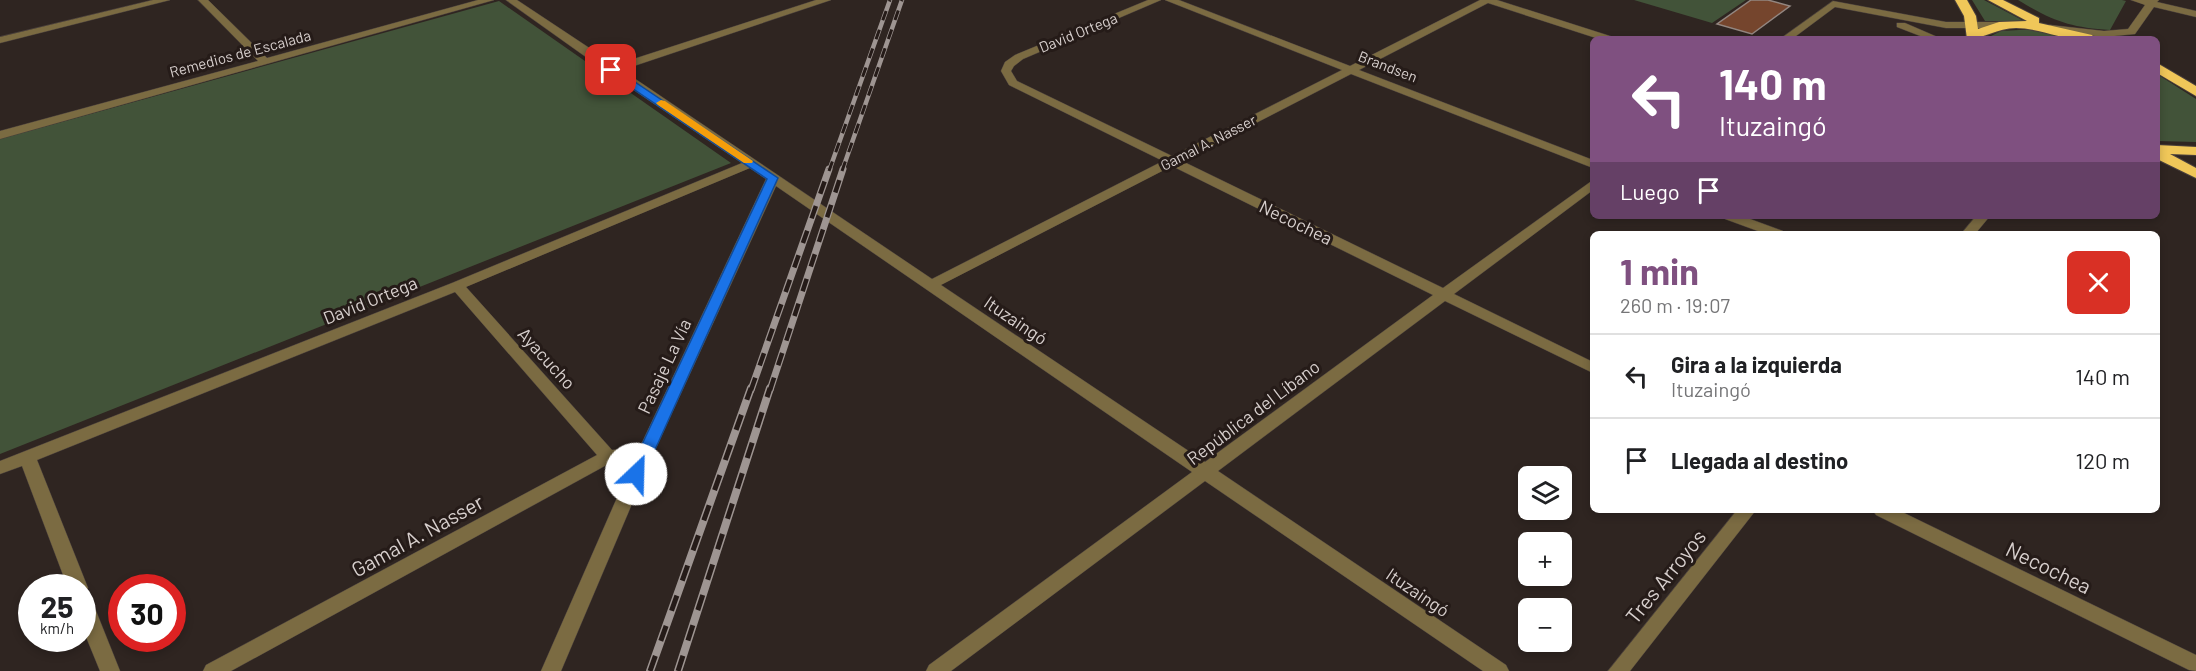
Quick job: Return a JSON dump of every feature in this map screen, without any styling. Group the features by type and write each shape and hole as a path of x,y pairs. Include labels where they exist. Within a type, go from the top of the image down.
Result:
{"highway":[{"path":"1961,0 1970,16 1972,34 1997,25 2029,25 2080,36"},
{"path":"1994,0 2017,14 2082,36"},
{"path":"2160,69 2196,92"},
{"path":"2160,151 2196,152"},
{"path":"2160,153 2196,174"}],"street":[{"path":"0,39 165,0"},
{"path":"203,0 265,62"},
{"name":"Remedios de Escalada","path":"0,135 489,0"},
{"name":"Ituzaingó","path":"511,0 1499,671"},
{"name":"David Ortega","path":"1005,71 1009,64 1019,57 1156,0"},
{"name":"Brandsen","path":"1170,0 1590,163"},
{"path":"1487,0 1600,36"},
{"name":"Gamal A. Nasser","path":"930,285 1487,0"},
{"path":"1819,0 1930,36"},
{"path":"2136,0 2196,14"},
{"path":"611,70 823,2"},
{"path":"2029,25 2132,36 2152,2"},
{"path":"1789,36 1833,4 1916,20 1972,34"},
{"name":"Necochea","path":"1005,71 1013,83 1590,367"},
{"name":"David Ortega","path":"0,468 457,286 752,163"},
{"name":"Pasaje La Vía","path":"551,671 646,452 773,178"},
{"name":"República del Líbano","path":"936,671 1590,186"},
{"path":"1738,219 1770,231"},
{"path":"1970,231 1980,219"},
{"name":"Ayacucho","path":"457,286 608,456"},
{"name":"Gamal A. Nasser","path":"213,671 608,456 646,452"},
{"path":"27,457 73,574"},
{"name":"Tres Arroyos","path":"1618,671 1745,513"},
{"name":"Necochea","path":"1888,513 2196,664"},
{"path":"96,636 110,671"}],"green space":[{"path":"1634,0 1746,0 1712,23"},
{"path":"1972,0 1984,0 2024,21 1985,21"},
{"path":"2018,0 2126,1 2110,30 2062,22"},
{"path":"499,1 731,163 0,454 0,139"},
{"path":"2039,30 2066,36 1991,36 2001,31"},
{"path":"2160,76 2196,99 2196,142 2160,141"}],"building":[{"path":"1751,0 1768,0 1790,6 1752,34 1717,24"}],"railway":[{"path":"829,171 890,0"},
{"path":"842,171 902,0"},
{"path":"751,390 829,169"},
{"path":"770,390 843,169"},
{"path":"650,671 751,388"},
{"path":"678,671 770,388"}],"slow traffic":[{"path":"661,103 748,161"}],"route":[{"path":"611,70 773,178 636,474"}]}
